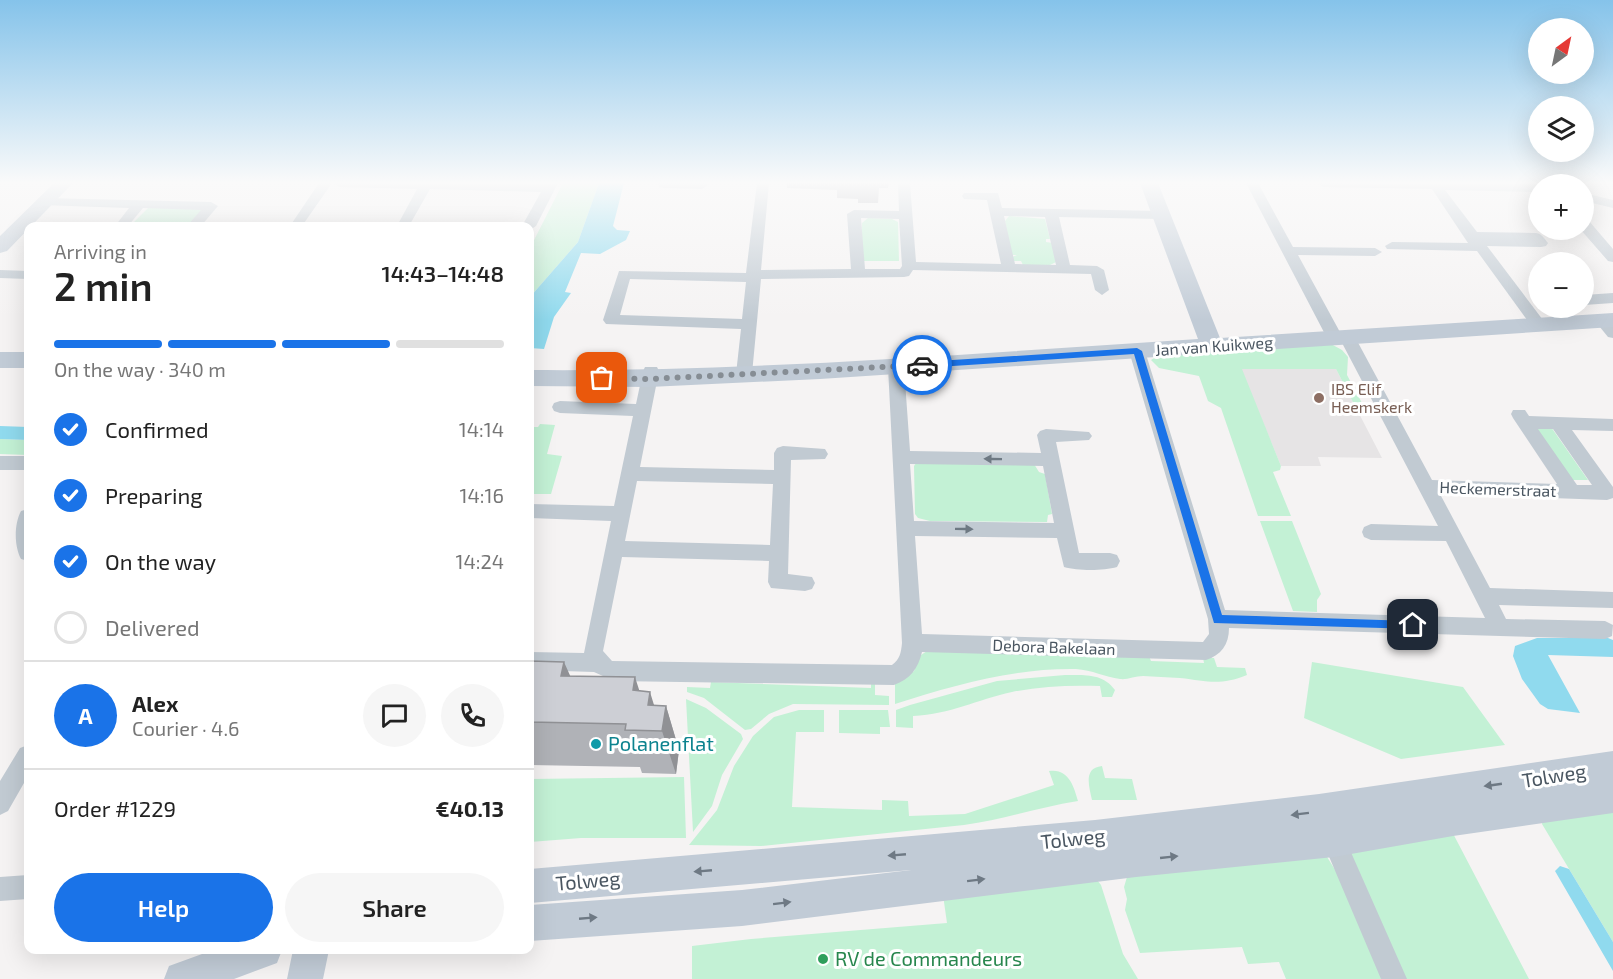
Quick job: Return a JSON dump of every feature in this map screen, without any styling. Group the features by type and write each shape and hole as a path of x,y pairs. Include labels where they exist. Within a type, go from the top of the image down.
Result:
{"street":[{"path":"3,241 16,229"},
{"path":"744,374 757,229"},
{"path":"855,229 858,273"},
{"path":"748,324 611,320 624,274 752,277 903,273 909,266 907,229"},
{"path":"1001,229 1009,268"},
{"path":"1055,229 1064,269"},
{"path":"1166,229 1212,346"},
{"path":"1276,229 1341,338 1497,620 1497,624 1491,627"},
{"path":"1465,229 1474,241"},
{"path":"1594,236 1613,258"},
{"path":"1392,246 1474,241"},
{"name":"Jan van Kuikweg","path":"1474,241 1522,304 1528,308"},
{"path":"1287,251 1374,252"},
{"path":"909,266 1097,270 1102,290"},
{"path":"0,274 24,275"},
{"path":"1594,299 1613,298"},
{"name":"Jan van Kuikweg","path":"534,378 744,374 896,367 1341,338 1528,315"},
{"name":"Jan van Kuikweg","path":"1567,318 1610,324"},
{"path":"1137,351 1218,620 1605,630"},
{"path":"0,360 24,360"},
{"name":"Jan van Kuikweg","path":"534,367 650,375"},
{"path":"534,661 606,667 894,675 901,672 912,654 912,643 896,367"},
{"path":"606,667 593,651 650,375"},
{"path":"560,407 642,410"},
{"name":"Heckemerstraat","path":"1571,491 1522,418 1558,423 1613,425"},
{"name":"Heckemerstraat","path":"1558,423 1610,497"},
{"path":"1083,436 1046,435 1071,561 1110,561"},
{"path":"805,584 778,582 783,453 819,454"},
{"path":"901,457 1052,460"},
{"path":"0,463 24,463"},
{"path":"630,474 781,477"},
{"name":"Heckemerstraat","path":"1425,487 1571,491 1610,497"},
{"path":"534,511 621,514"},
{"path":"905,528 1065,531"},
{"path":"1371,532 1450,534"},
{"path":"615,549 779,553"},
{"path":"1484,596 1613,600"},
{"name":"Debora Bakelaan","path":"912,643 1206,651 1215,646 1219,639 1218,620"},
{"path":"0,803 6,783 24,761"},
{"name":"Tolweg","path":"534,886 1105,836 1319,811 1613,767"},
{"name":"Tolweg","path":"534,923 742,908 1136,860 1334,840 1453,819 1613,797"},
{"path":"1334,840 1394,979"},
{"path":"0,889 24,887"},
{"path":"182,979 253,954"},
{"path":"305,979 310,954"}],"shaded area":[{"path":"1241,369 1336,369 1382,458 1318,457 1321,466 1281,466"}],"green space":[{"path":"540,229 583,229 578,242 534,292 534,240"},
{"path":"862,229 898,229 899,261 862,261"},
{"path":"1006,229 1047,229 1050,239 1046,239 1046,242 1053,243 1056,262 1050,265 1023,265 1021,261 1012,261 1012,257 1017,255 1011,255"},
{"path":"1331,344 1342,350 1348,357 1347,375 1363,405 1361,407 1355,406 1336,369 1242,369 1281,466 1280,470 1273,472 1291,516 1258,516 1221,408 1208,401 1199,376 1159,368 1151,360 1156,357"},
{"path":"540,424 555,425 547,454 562,456 551,494 534,494 534,427"},
{"path":"1533,426 1551,427 1588,480 1571,480"},
{"path":"0,439 24,440 24,455 0,454"},
{"path":"916,463 1034,464 1039,472 1045,474 1052,514 1048,515 1047,522 930,521 918,518 915,514 914,466"},
{"path":"1260,521 1292,521 1321,594 1317,600 1317,612 1293,611"},
{"path":"927,651 1149,656 1151,661 1204,663 1203,658 1214,658 1217,667 1245,668 1247,675 1221,682 1143,676 1123,679 1076,669 1053,669 984,679 895,704 895,683 914,671 918,657"},
{"path":"1312,662 1463,687 1505,745 1401,759 1304,718"},
{"path":"1086,675 1099,678 1105,680 1115,690 1112,697 1102,697 1100,686 1056,686 1023,690 939,713 913,716 913,728 896,727 896,710 910,705 997,681"},
{"path":"711,682 871,688 871,683 875,683 875,695 889,696 889,705 793,704 769,714 751,729 745,730 704,698 687,692 687,687 710,688"},
{"path":"686,699 706,708 741,734 743,739 722,775 712,806 693,832"},
{"path":"799,710 824,710 824,732 796,732 792,807 882,810 882,800 908,801 909,816 965,814 1054,785 1049,771 1066,775 1075,790 1078,801 964,825 761,846 689,845 717,810 734,766 753,736 774,717"},
{"path":"839,710 888,710 890,727 880,727 880,734 839,733"},
{"path":"1102,766 1105,778 1132,779 1137,800 1092,800 1090,774 1096,767"},
{"path":"684,777 686,838 581,838 534,842 534,779"},
{"path":"1613,809 1613,942 1542,824 1544,814"},
{"path":"1447,822 1529,979 1400,979 1339,844"},
{"path":"1324,852 1337,873 1385,979 1286,979 1279,962 1248,964 1242,947 1140,953 1125,910 1127,899 1124,887 1127,877"},
{"path":"1097,880 1101,885 1123,954 1138,979 692,979 692,946 947,923 942,888"}],"water":[{"path":"583,229 630,231 626,240 600,254 581,253 565,292 571,293 554,317 544,349 534,348 534,292 578,242"},
{"path":"0,426 24,427 24,440 0,439"},
{"path":"1537,638 1608,638 1613,640 1613,657 1548,655 1580,713 1548,709 1540,704 1522,679 1513,656 1515,646"},
{"path":"1560,866 1569,869 1613,942 1613,971 1555,871"}],"building":[{"path":"534,661 564,662 561,676 635,677 633,690 650,692 648,705 666,706 662,731 625,730 626,724 534,722"}],"way so far":[{"path":"602,378 649,379 922,365"}],"place":[{"name":"IBS Elif Heemskerk","path":"1319,398"},
{"name":"Polanenflat","path":"596,744"},
{"name":"RV de Commandeurs","path":"823,959"}],"route":[{"path":"922,365 1137,351 1218,620 1413,625"}]}
